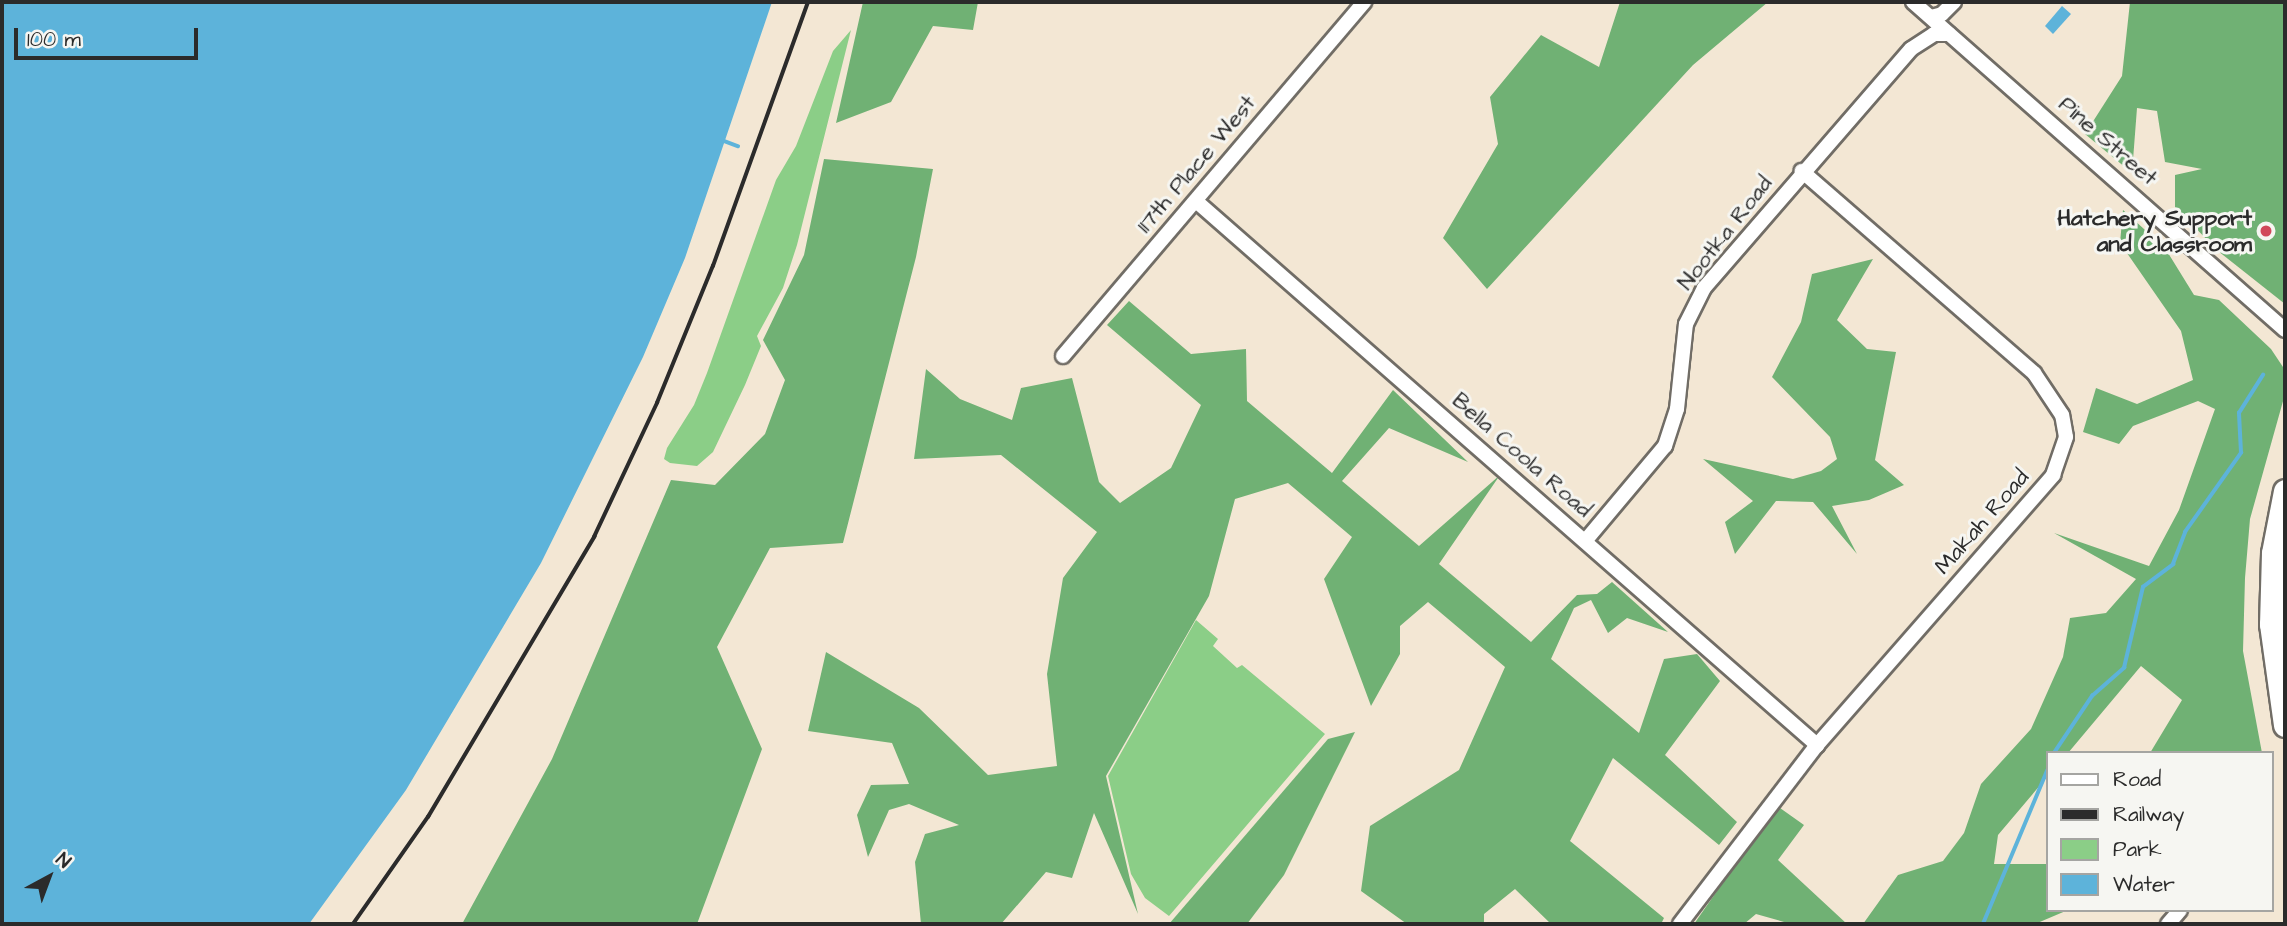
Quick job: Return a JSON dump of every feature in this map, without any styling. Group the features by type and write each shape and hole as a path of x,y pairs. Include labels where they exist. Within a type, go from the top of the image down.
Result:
{"main road":[{"path":"2285,491 2273,553 2271,624 2285,725"}],"street":[{"name":"117th Place West","path":"1063,356 1364,2"},
{"name":"Pine Street","path":"1913,2 2285,330"},
{"path":"1931,17 1937,2"},
{"path":"1931,17 1942,14 1954,2"},
{"name":"Nootka Road","path":"1586,540 1665,446 1677,409 1686,324 1704,288 1802,171 1911,50 1934,34 1949,34"},
{"name":"Makah Road","path":"1680,924 1817,744 2053,475 2066,437 2062,415 2034,373 1802,171"},
{"name":"Bella Coola Road","path":"1196,201 1817,744"}],"green space":[{"path":"863,2 978,2 973,30 933,26 891,102 836,123"},
{"path":"1620,2 1768,2 1693,65 1487,289 1443,238 1498,144 1490,97 1541,35 1599,67"},
{"path":"2130,2 2285,2 2285,304 2218,251 2175,207 2175,175 2202,169 2165,162 2157,111 2137,108 2132,173 2085,134 2122,76"},
{"path":"851,30 797,245 783,288 757,336 761,346 745,385 713,452 697,466 670,463 664,459 667,448 694,405 776,180 796,146 833,51"},
{"path":"824,159 933,169 916,257 843,543 770,548 717,647 762,749 697,924 462,924 552,759 671,480 715,485 765,434 785,380 763,340 804,255"},
{"path":"2123,210 2165,248 2194,295 2219,300 2271,349 2285,370 2285,394 2250,519 2245,578 2243,651 2262,751 2151,751 2182,700 2141,666 2070,751 2046,751 2046,778 1998,835 1994,864 2046,864 2046,912 2063,912 2035,924 1863,924 1898,875 1943,861 1964,833 1981,784 2031,729 2063,657 2070,618 2106,613 2136,579 2054,533 2149,566 2179,510 2215,409 2198,401 2133,426 2119,444 2083,432 2096,388 2137,404 2193,380 2181,331 2120,243"},
{"path":"1873,259 1837,320 1867,349 1896,352 1875,460 1904,485 1869,500 1832,506 1857,554 1813,502 1776,501 1735,554 1725,522 1753,501 1703,459 1793,479 1821,471 1837,459 1830,437 1772,377 1801,322 1812,274"},
{"path":"1129,301 1191,354 1246,349 1247,401 1332,473 1393,390 1468,462 1389,428 1342,481 1419,546 1500,475 1439,564 1531,642 1577,595 1597,594 1612,582 1668,632 1627,618 1608,633 1591,600 1574,608 1551,659 1639,733 1664,659 1697,654 1720,681 1665,755 1737,822 1719,845 1613,758 1570,841 1664,918 1661,924 1551,924 1515,889 1484,914 1484,924 1407,924 1361,891 1370,826 1459,770 1505,667 1428,602 1400,626 1400,654 1371,706 1324,579 1352,537 1288,483 1235,499 1209,596 1106,776 1138,914 1094,813 1072,878 1046,872 1001,924 921,924 915,862 925,834 959,825 909,804 889,810 868,857 857,815 871,785 909,784 892,743 808,731 826,652 919,708 988,775 1057,766 1047,674 1063,578 1097,532 1001,455 914,459 926,369 960,399 1012,420 1021,388 1072,378 1099,482 1120,503 1171,468 1201,405 1107,325"},
{"path":"1196,620 1218,639 1213,646 1237,668 1242,665 1325,734 1169,916 1145,898 1131,874 1108,776"},
{"path":"1355,732 1284,875 1247,924 1169,924 1328,739"},
{"path":"1780,808 1804,825 1778,860 1847,924 1791,924 1756,914 1744,924 1694,924 1761,828"}],"water":[{"path":"2,2 772,2 685,258 643,357 541,563 406,790 309,924 2,924"},
{"path":"2062,6 2071,14 2053,34 2045,26"}],"waterway":[{"path":"724,141 738,146"},
{"path":"2055,751 2092,696 2124,668 2143,587 2173,564 2185,532 2241,453 2239,413 2263,375"},
{"path":"1983,924 2046,773"}],"railway":[{"path":"353,924 428,817 594,537 657,403 713,266 808,2"}],"place":[{"name":"Hatchery Support and Classroom","path":"2266,231"}]}
